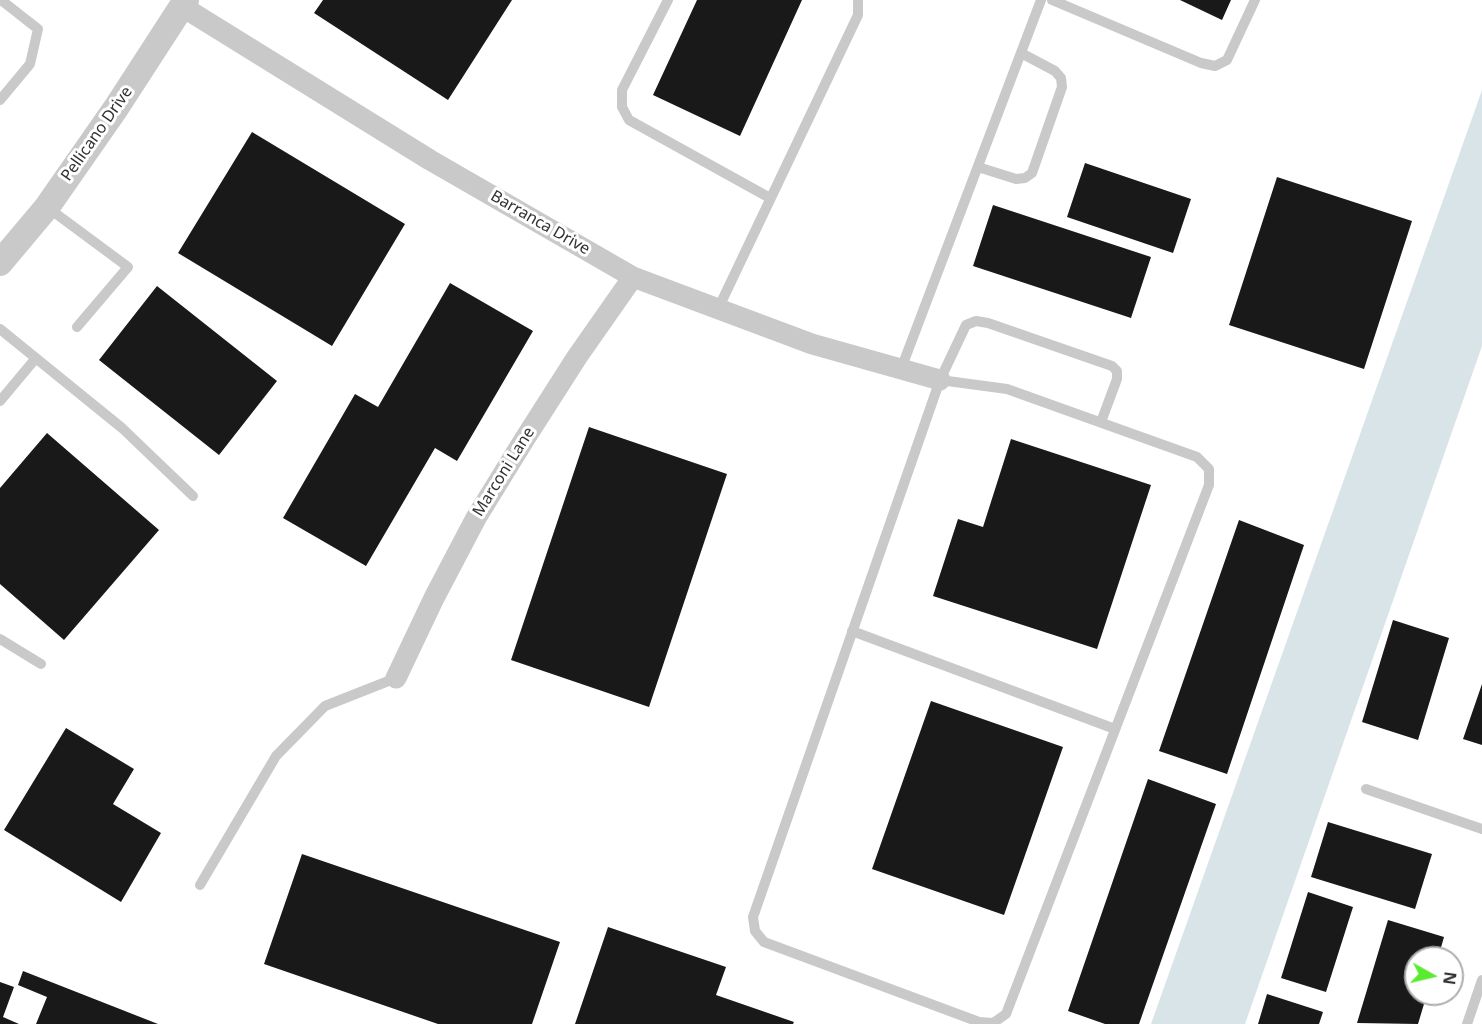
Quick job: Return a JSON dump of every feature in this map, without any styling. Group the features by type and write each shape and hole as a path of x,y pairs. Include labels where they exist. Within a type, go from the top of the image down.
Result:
{"street":[{"name":"Pellicano Drive","path":"0,263 47,207 116,108 180,2"},
{"name":"Barranca Drive","path":"180,2 430,160 633,277 812,344 940,380"},
{"name":"Marconi Lane","path":"396,678 476,518 565,375 633,277"}],"lane":[{"path":"0,100 30,64 38,29 1,0"},
{"path":"668,0 622,90 622,107 629,120 770,198"},
{"path":"718,309 858,15 858,0"},
{"path":"902,369 1041,0"},
{"path":"1052,0 1201,63 1215,66 1227,60 1255,0"},
{"path":"978,167 1017,179 1025,178 1032,173 1062,87 1061,78 1055,71 1021,53"},
{"path":"47,207 128,267 77,327"},
{"path":"940,380 1007,389 1197,457 1209,469 1209,485 1006,1014 993,1023 979,1022 764,942 755,931 753,917 940,380 966,325 976,321 988,323 1112,366 1117,372 1117,379 1101,422"},
{"path":"0,329 122,428 193,496"},
{"path":"0,401 36,358"},
{"path":"852,631 1115,729"},
{"path":"0,639 41,664"},
{"path":"200,885 276,756 325,706 396,678"},
{"path":"1366,789 1482,829"},
{"path":"1482,980 1469,1019 1482,1017"}],"shaded area":[{"path":"1482,90 1482,346 1245,1024 1151,1024"}],"building":[{"path":"323,0 512,0 448,100 314,13"},
{"path":"697,0 802,0 740,136 653,95"},
{"path":"1180,0 1231,0 1222,20"},
{"path":"252,132 405,224 332,346 178,253"},
{"path":"1085,163 1191,199 1173,253 1067,217"},
{"path":"1277,177 1412,221 1364,369 1229,325"},
{"path":"993,205 1151,257 1131,318 973,266"},
{"path":"450,283 533,331 457,461 435,448 366,566 283,518 355,394 378,407"},
{"path":"157,286 277,381 219,455 99,360"},
{"path":"589,427 727,474 649,707 511,660"},
{"path":"47,433 159,530 64,640 0,584 0,488"},
{"path":"1011,439 1151,485 1097,649 933,596 958,519 983,527"},
{"path":"1239,520 1304,545 1227,774 1159,751"},
{"path":"1393,620 1449,638 1418,740 1362,722"},
{"path":"1482,684 1482,745 1463,739"},
{"path":"931,701 1063,747 1004,915 872,869"},
{"path":"66,728 134,769 113,804 161,833 121,902 4,830"},
{"path":"1148,779 1216,804 1139,1024 1105,1024 1068,1011"},
{"path":"1328,822 1432,854 1415,909 1311,877"},
{"path":"302,854 560,942 532,1024 438,1024 264,964"},
{"path":"1308,892 1353,907 1326,992 1281,978"},
{"path":"1388,920 1444,937 1441,946 1404,946 1404,1006 1423,1006 1418,1024 1357,1023"},
{"path":"608,927 726,967 716,995 794,1022 793,1024 575,1024"},
{"path":"23,971 158,1024 36,1024 47,997 18,985"},
{"path":"0,982 14,987 3,1017 19,1024 0,1024"},
{"path":"1267,994 1323,1012 1319,1024 1258,1024"}]}
